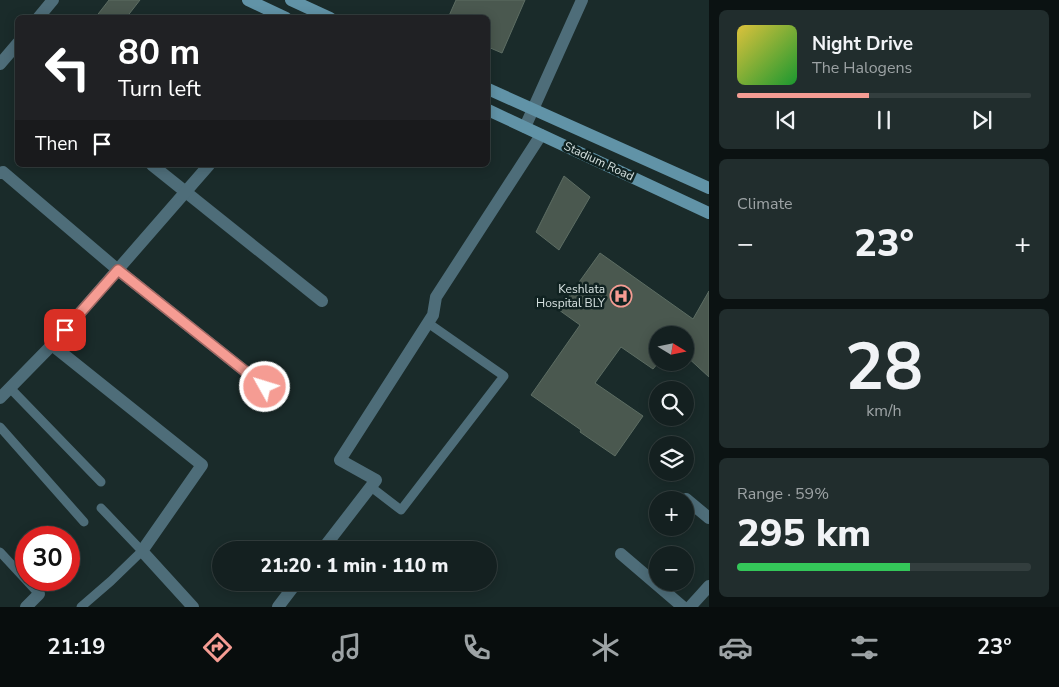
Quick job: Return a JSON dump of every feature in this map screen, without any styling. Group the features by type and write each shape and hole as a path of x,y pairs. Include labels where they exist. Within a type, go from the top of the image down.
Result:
{"main road":[{"path":"248,0 280,15"},
{"path":"292,0 324,15"},
{"name":"Stadium Road","path":"490,90 709,188"},
{"name":"Stadium Road","path":"490,111 709,213"}],"street":[{"path":"40,15 53,0"},
{"path":"525,127 582,0"},
{"path":"0,64 15,47"},
{"path":"329,541 376,480 340,460 433,315 436,297 542,135"},
{"path":"154,167 322,301"},
{"path":"0,398 52,345 207,167"},
{"path":"0,173 3,172 118,270 265,387"},
{"path":"52,345 202,465 142,551 192,607"},
{"path":"694,506 709,518"},
{"path":"621,554 683,607"},
{"path":"690,607 709,586"},
{"path":"278,607 290,591"},
{"path":"26,607 39,594"}],"lane":[{"path":"371,487 401,510 504,376 428,323"},
{"path":"10,388 100,482"},
{"path":"0,427 84,522"},
{"path":"81,607 112,582 142,551 101,508"},
{"path":"0,552 39,594"}],"building":[{"path":"109,0 140,0 128,15 97,15"},
{"path":"456,0 525,0 502,53 490,48 490,15 449,15"},
{"path":"564,176 590,197 559,250 536,232"},
{"path":"600,253 693,319 709,291 709,377 694,363 694,326 649,326 649,366 621,347 595,383 643,416 615,456 531,395 580,325 559,310"}],"place":[{"name":"Keshlata Hospital BLY","path":"621,296"}],"route":[{"path":"65,330 118,270 265,387"}]}
